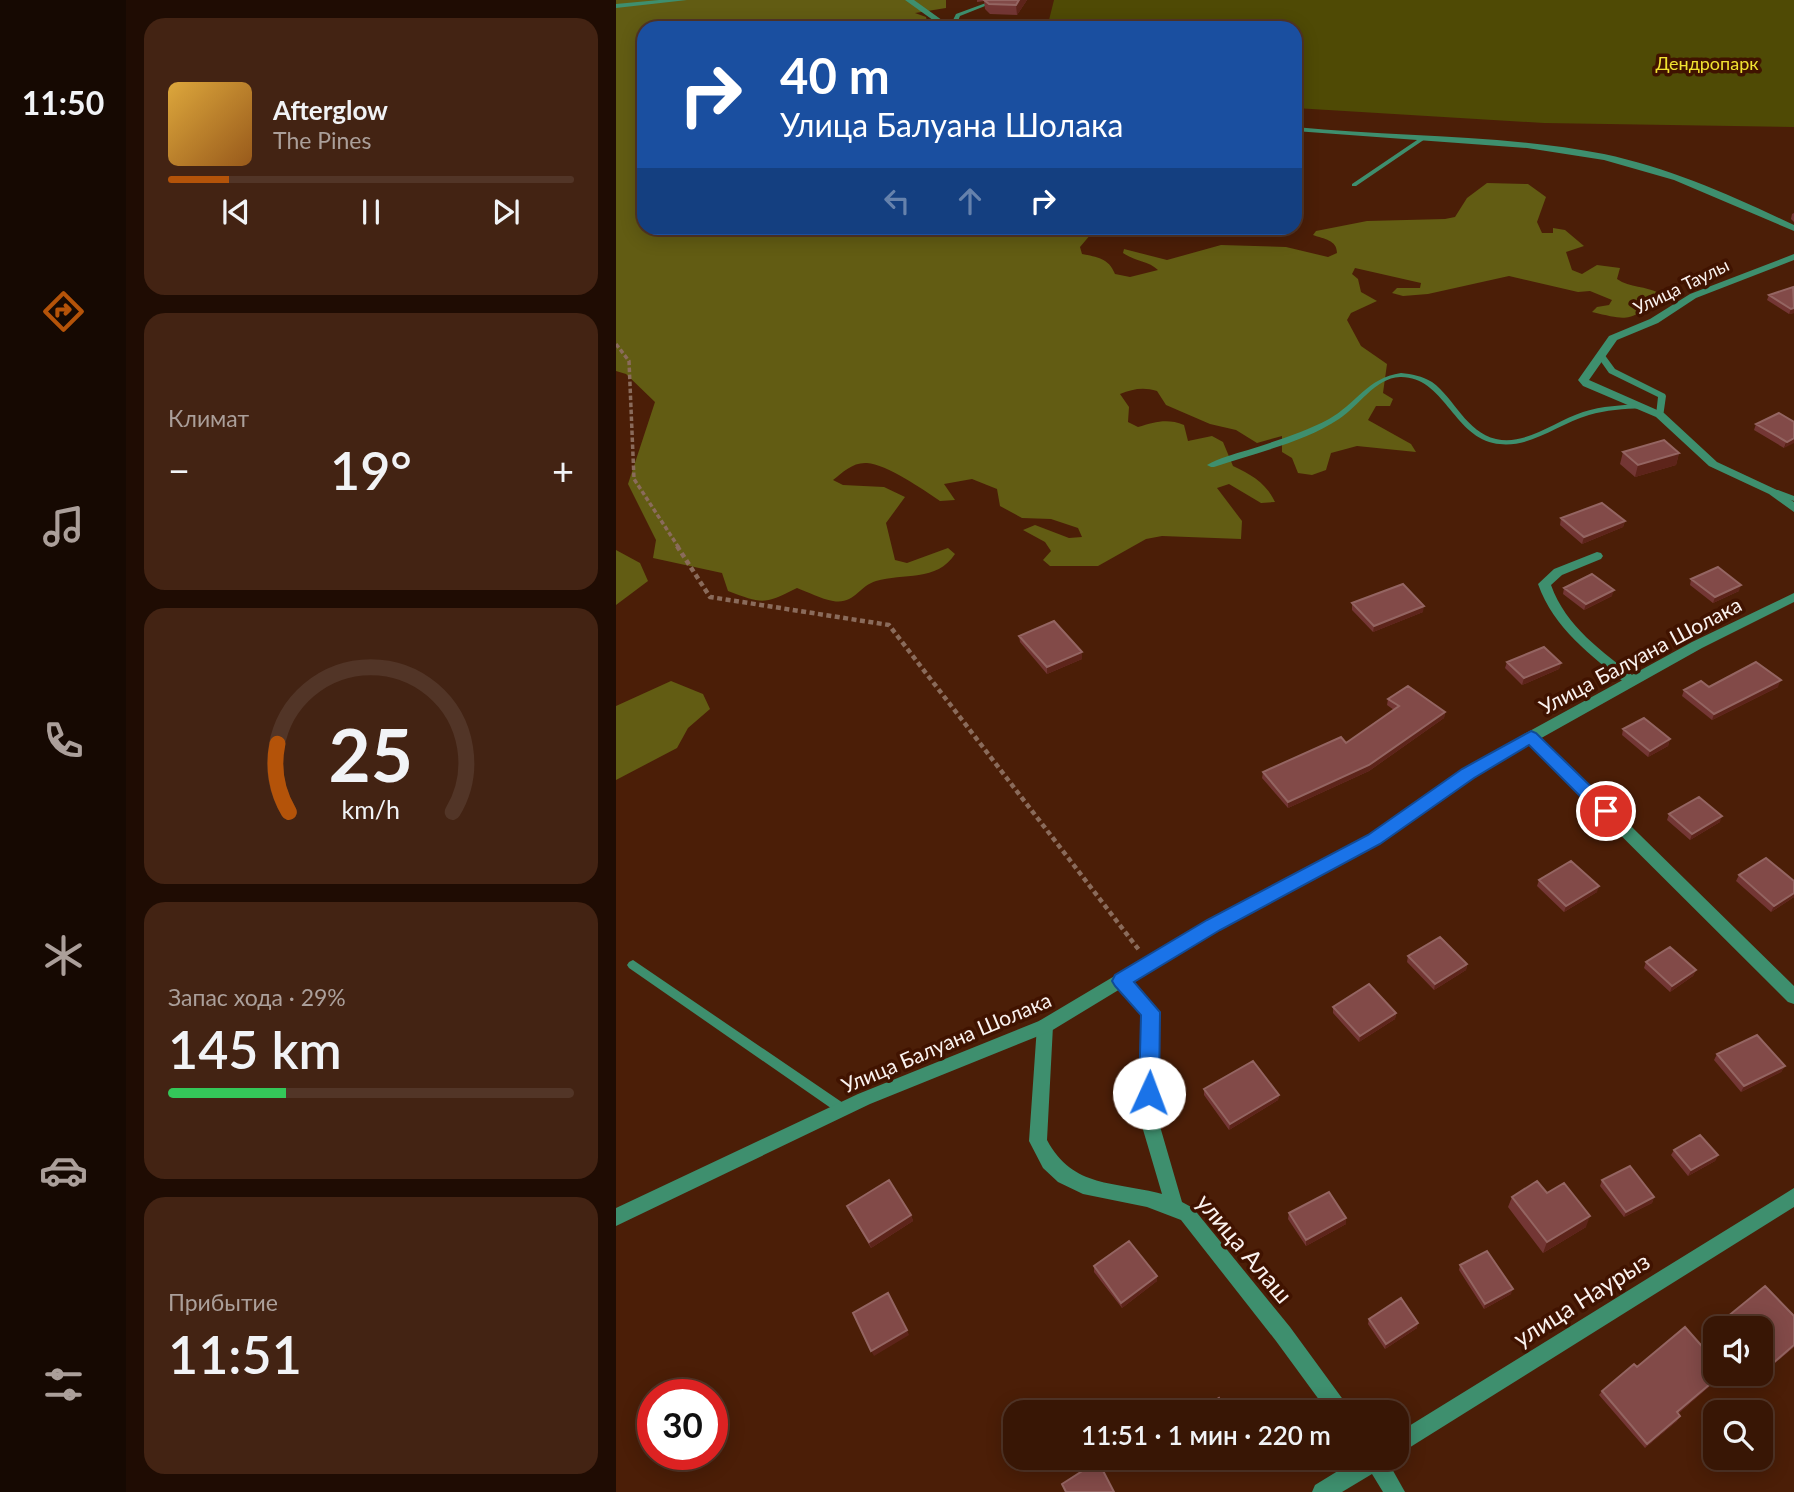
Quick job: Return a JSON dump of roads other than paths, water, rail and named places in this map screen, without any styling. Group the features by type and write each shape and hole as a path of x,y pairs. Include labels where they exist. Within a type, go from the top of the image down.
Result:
{"street":[{"path":"616,6 683,0"},
{"path":"909,0 940,21"},
{"path":"1302,129 1527,146 1605,157 1698,185 1794,228"},
{"name":"Улица Таулы","path":"1599,360 1612,338 1654,321 1693,296 1794,257"},
{"path":"1599,360 1583,380 1587,384 1660,415 1713,464 1773,492 1794,508"},
{"path":"1597,556 1558,572 1544,584 1549,603 1580,638 1631,681"},
{"name":"Улица Балуана Шолака","path":"616,1217 842,1110 1045,1026 1213,925 1374,839 1468,774 1531,737 1697,645 1794,597"},
{"path":"1531,737 1794,997"},
{"path":"1121,981 1150,1012 1148,1116 1174,1205"},
{"name":"улица Алаш","path":"1045,1026 1038,1141 1044,1159 1061,1175 1087,1186 1115,1194 1156,1199 1174,1205 1187,1214 1283,1334 1331,1400"},
{"name":"улица Наурыз","path":"1409,1438 1794,1197"},
{"path":"1322,1492 1357,1470"},
{"path":"1383,1470 1395,1492"}],"lane":[{"path":"954,21 958,15 998,0"},
{"path":"1354,185 1425,137"},
{"path":"1599,360 1612,371 1662,396 1660,415"},
{"path":"1210,465 1333,420 1354,405 1371,387 1399,374 1427,381 1436,388 1468,428 1475,434 1495,441 1516,442 1601,408 1642,406"},
{"path":"1773,492 1794,499"},
{"path":"633,964 842,1110"}],"park label":[{"name":"Дендропарк","path":"1707,63"}]}
